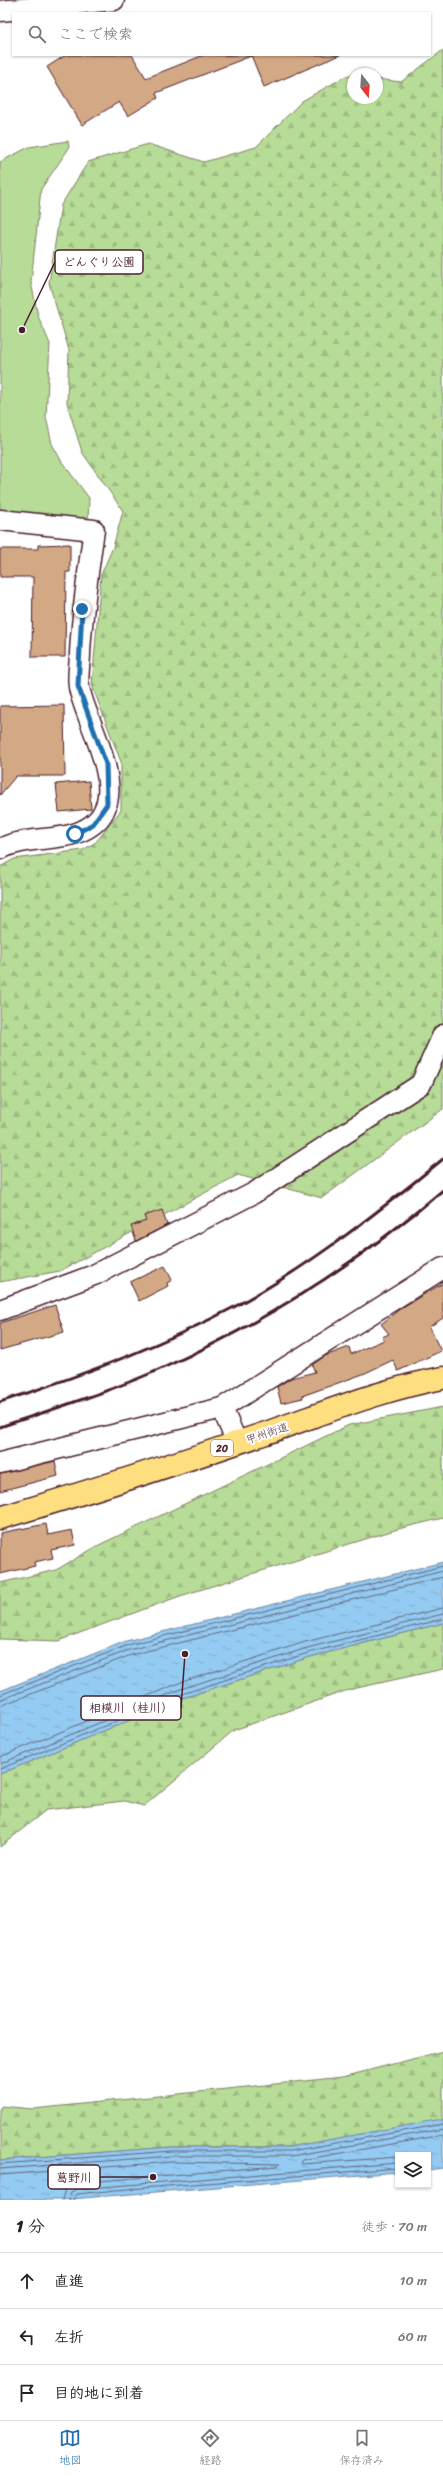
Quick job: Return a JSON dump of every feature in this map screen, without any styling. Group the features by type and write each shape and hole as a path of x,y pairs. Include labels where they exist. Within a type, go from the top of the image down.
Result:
{"highway":[{"name":"甲州街道","path":"0,1518 133,1478 351,1404 426,1381 443,1378"}],"street":[{"path":"0,11 71,2 114,0"},
{"path":"0,520 94,530 82,609 78,686 106,764 107,804 93,824 75,834 14,841 0,849"},
{"path":"0,1310 94,1275 254,1193 421,1084 443,1035"},
{"path":"0,1463 222,1408 443,1268"},
{"path":"222,1408 237,1443"}],"green space":[{"path":"443,50 443,1109 322,1198 238,1175 60,1271 0,1282 0,867 14,859 83,850 96,842 121,810 121,762 92,685 101,575 113,547 123,511 82,452 67,403 69,350 49,283 61,205 88,162 148,144 204,162 256,147 302,101 346,76 347,104 383,104 383,80 401,82"},
{"path":"68,141 69,148 41,189 31,282 38,316 50,344 46,417 52,444 62,462 89,498 88,521 0,512 0,162 29,147"},
{"path":"443,1407 443,1518 398,1529 180,1596 58,1641 0,1639 0,1583 56,1570 99,1545 349,1425"},
{"path":"443,1623 443,1669 348,1690 234,1730 144,1806 124,1801 46,1810 0,1847 0,1774 183,1698 310,1657"},
{"path":"443,2051 443,2120 290,2147 171,2147 0,2160 0,2106 33,2109 343,2077"}],"water":[{"path":"443,1562 443,1623 310,1657 183,1698 0,1774 0,1691 126,1641"},
{"path":"436,2120 443,2120 443,2168 431,2170 431,2152 395,2152 395,2172 59,2200 0,2200 0,2160 171,2147 290,2147"}],"building":[{"path":"64,56 133,56 146,78 201,56 251,56 156,93 158,98 128,116 119,102 82,125 47,67"},
{"path":"251,56 338,56 264,87"},
{"path":"70,544 70,572 66,572 65,657 32,657 33,577 0,577 0,549 38,549 38,545"},
{"path":"64,705 65,776 16,776 0,795 0,706"},
{"path":"89,781 91,809 59,812 56,784"},
{"path":"162,1210 167,1225 136,1241 131,1226 146,1221 144,1216"},
{"path":"165,1266 172,1280 167,1283 168,1286 139,1301 130,1282"},
{"path":"443,1283 443,1318 429,1327 441,1351 398,1371 393,1360 363,1374 302,1396 303,1398 281,1403 277,1387 291,1378 315,1372 312,1365 325,1356 349,1347 351,1354 384,1340 382,1337 389,1334 381,1324 401,1308"},
{"path":"55,1305 64,1332 0,1350 0,1323"},
{"path":"55,1461 58,1476 0,1491 0,1474"},
{"path":"46,1524 48,1535 72,1530 75,1545 51,1550 53,1558 34,1562 35,1566 0,1574 0,1533"}],"railway":[{"path":"0,1402 60,1382 150,1347 208,1321 236,1306 317,1256 394,1199 443,1159"},
{"path":"0,1427 84,1399 145,1376 239,1330 275,1310 345,1265 379,1241 443,1190"}],"place":[{"name":"どんぐり公園","path":"22,330"},
{"name":"相模川（桂川）","path":"185,1654"},
{"name":"葛野川","path":"153,2177"}],"route":[{"path":"75,834 93,824 107,804 106,764 78,686 82,609"}]}
